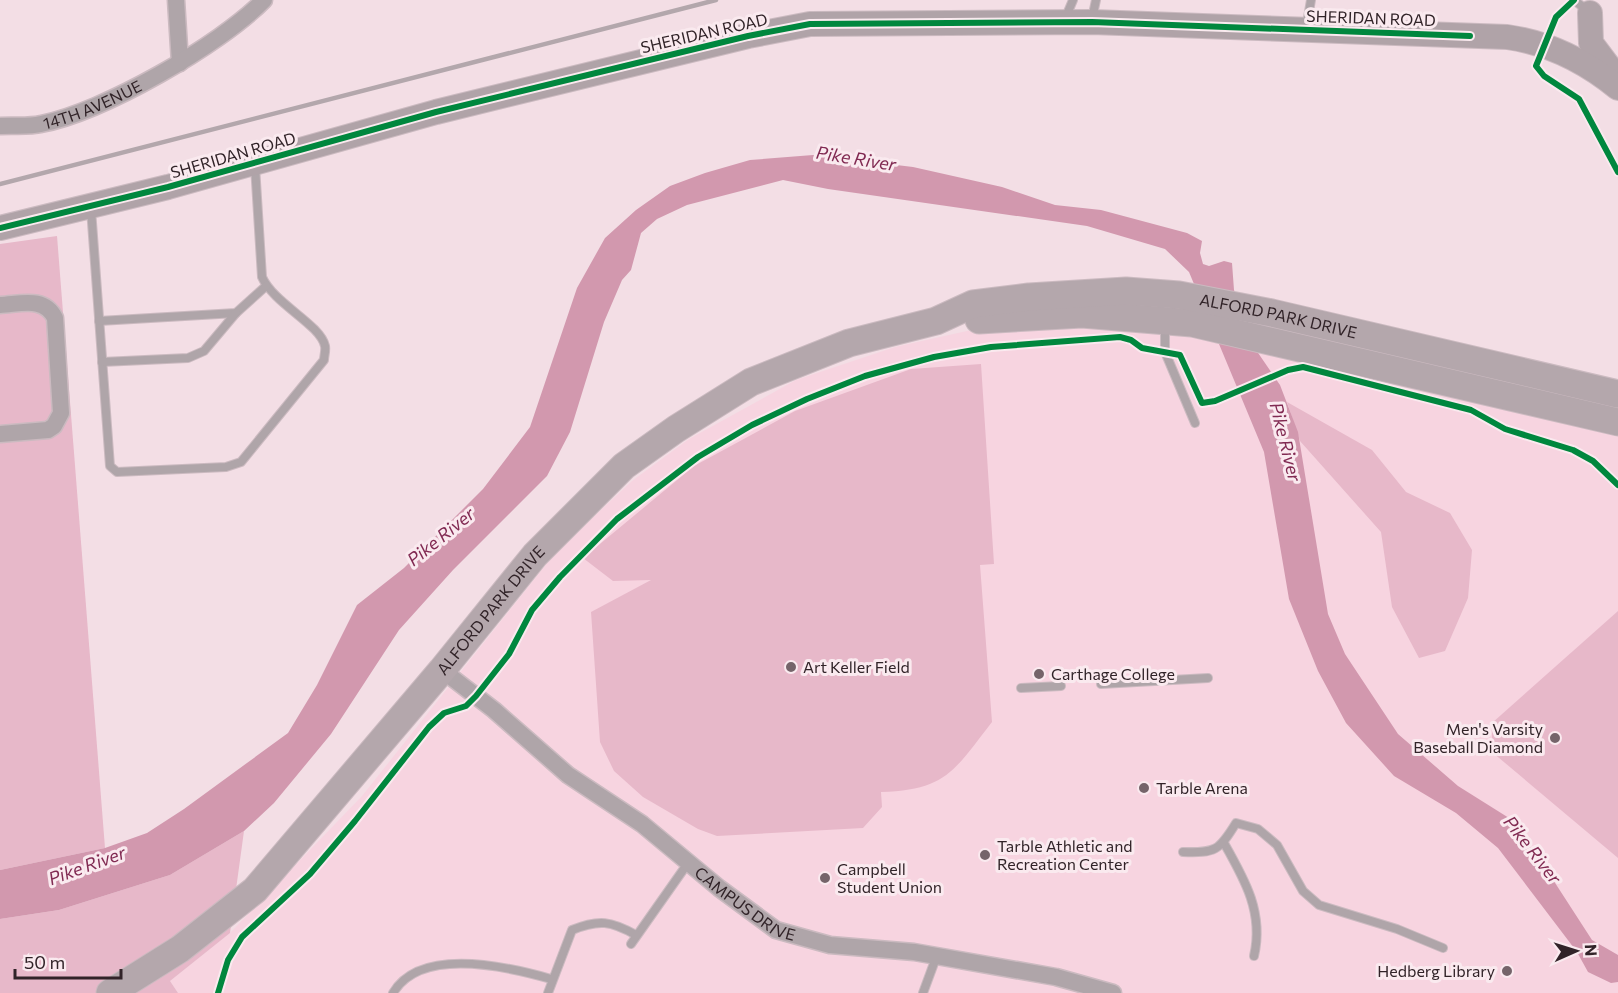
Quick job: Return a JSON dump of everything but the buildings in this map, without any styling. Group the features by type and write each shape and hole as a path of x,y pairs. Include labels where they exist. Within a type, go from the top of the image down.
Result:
{"main road":[{"name":"ALFORD PARK DRIVE","path":"110,993 180,949 255,890 442,670 535,555 624,466 676,429 751,382 849,343 936,321 973,304 1029,297 1126,291 1184,308 1279,342 1618,422"},
{"name":"ALFORD PARK DRIVE","path":"1184,308 1272,313 1618,393"}],"street":[{"path":"176,0 180,63"},
{"name":"14TH AVENUE","path":"0,126 41,124 97,105 180,63 253,11 264,0"},
{"path":"1567,54 1589,4"},
{"path":"1589,4 1591,43 1618,80"},
{"name":"SHERIDAN ROAD","path":"0,228 90,207 436,112 780,29 841,22 1064,22 1094,11 1306,29 1507,37 1567,54 1588,65 1618,88"},
{"path":"0,305 39,303 51,310 55,318 61,413 54,426 48,430 0,434"},
{"path":"1586,414 1618,431"},
{"name":"CAMPUS DRIVE","path":"442,670 494,710 568,775 642,824 776,930 794,937 830,945 872,946 1082,982 1113,993"}],"lane":[{"path":"1064,22 1073,0"},
{"path":"1306,29 1311,0"},
{"path":"90,207 110,466 117,472 226,467 241,462 324,360 326,347 319,334 266,286 262,277 255,163"},
{"path":"102,362 188,358 204,351 236,313 266,286"},
{"path":"1184,308 1165,352 1195,423"},
{"path":"99,321 236,313"},
{"path":"1101,684 1208,678"},
{"path":"1021,688 1061,686"},
{"path":"1184,852 1212,853 1224,843 1236,823 1258,829 1277,844 1303,891 1319,905 1397,929 1443,948"},
{"path":"1224,843 1239,870 1257,915 1259,935 1254,956"},
{"path":"631,944 688,862"},
{"path":"548,993 551,979 573,930 593,922 618,925 636,935"},
{"path":"923,993 937,956"},
{"path":"393,993 400,981 424,969 475,962 512,968 551,979"}],"shaded area":[{"path":"57,236 105,848 0,870 0,244"},
{"name":"Carthage College","path":"1024,309 1296,335 1618,410 1618,993 178,993 170,981 230,933 362,796 556,552 632,481 689,439 796,380 895,347 976,329"},
{"name":"Art Keller Field","path":"981,364 994,564 980,565 992,722 979,739 947,775 935,782 920,787 881,792 882,807 863,828 717,836 698,829 643,797 614,771 600,742 591,612 651,580 613,581 583,558 694,466 795,411 911,369"},
{"path":"1287,402 1372,450 1406,492 1450,513 1472,550 1468,598 1445,651 1419,658 1392,607 1381,532 1300,441"},
{"name":"Men's Varsity Baseball Diamond","path":"1618,611 1618,858 1492,752 1492,723"},
{"path":"244,831 230,933 170,981 178,993 0,993 0,919 59,910 170,875"}],"water":[{"name":"Pike River","path":"813,155 913,167 1002,187 1055,205 1101,210 1187,233 1202,241 1200,253 1203,264 1209,266 1224,261 1232,263 1234,290 1254,347 1280,385 1298,432 1328,614 1345,654 1398,734 1458,786 1509,818 1537,855 1592,940 1618,955 1618,982 1611,983 1588,972 1577,952 1498,848 1456,813 1394,776 1346,723 1318,671 1289,599 1264,452 1189,272 1165,249 1087,226 828,189 783,180 687,205 657,219 641,233 631,270 622,280 604,322 570,432 547,476 453,570 399,630 331,734 274,803 244,831 170,875 59,910 0,919 0,870 105,848 147,833 184,809 288,733 317,685 357,605 404,568 483,489 530,427 577,288 605,238 636,210 670,186 750,160"}],"railway":[{"path":"0,184 716,0"}],"cycle path":[{"path":"1574,0 1556,17 1536,66 1544,76 1579,99 1618,172"},
{"path":"0,228 168,187 436,112 748,36 810,24 1092,22 1470,36"},
{"path":"218,993 228,960 242,937 310,874 429,727 444,713 466,706 476,696 509,654 532,610 560,577 617,519 698,457 752,425 807,399 865,376 934,357 991,347 1120,337 1131,340 1142,348 1180,355 1202,403 1215,401 1288,370 1303,367 1471,410 1505,429 1573,450 1593,461 1618,485"}],"place":[{"name":"Art Keller Field","path":"791,667"},
{"name":"Carthage College","path":"1039,674"},
{"name":"Men's Varsity Baseball Diamond","path":"1555,738"},
{"name":"Tarble Arena","path":"1144,788"},
{"name":"Tarble Athletic and Recreation Center","path":"985,855"},
{"name":"Campbell Student Union","path":"825,878"},
{"name":"Hedberg Library","path":"1507,971"}]}
